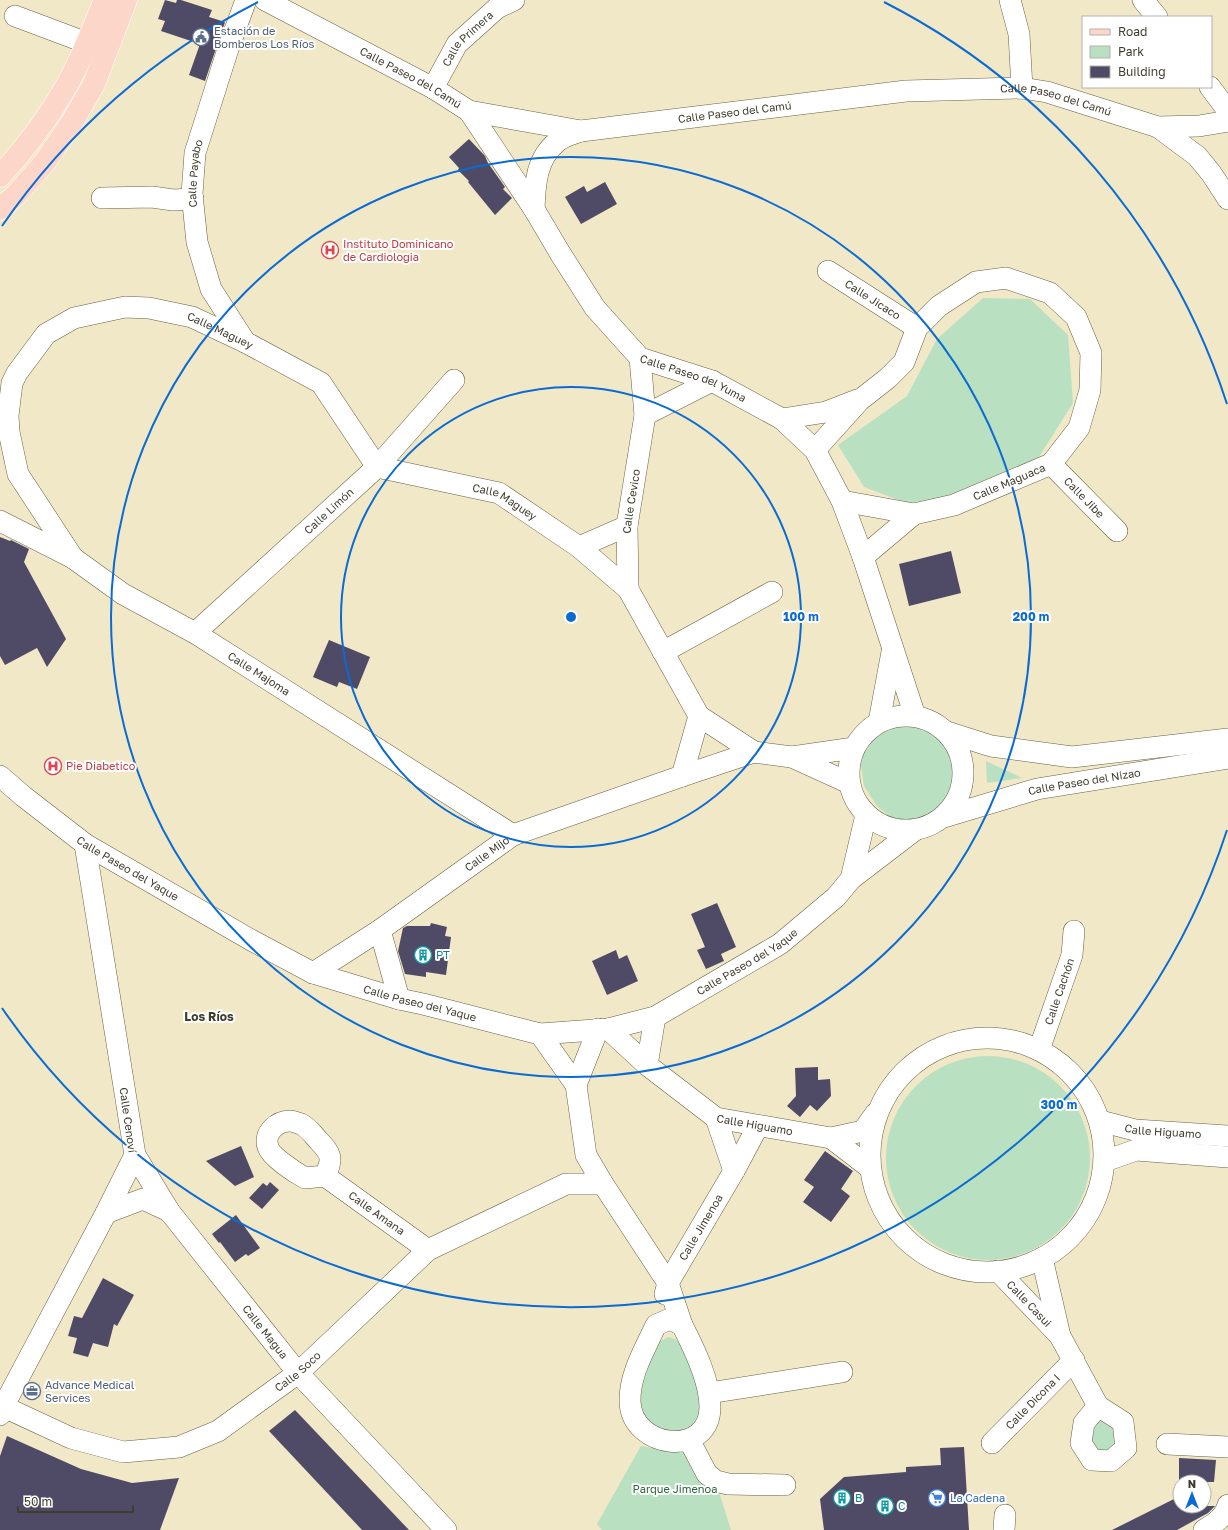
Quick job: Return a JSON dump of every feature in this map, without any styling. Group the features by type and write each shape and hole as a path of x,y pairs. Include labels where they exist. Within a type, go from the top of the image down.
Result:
{"main road":[{"path":"0,176 36,133 65,90 105,0"},
{"path":"0,209 16,195 45,162 71,124 94,84 126,0"}],"street":[{"name":"Calle Payabo","path":"245,342 211,289 197,242 193,200 195,153 228,50 246,0"},
{"name":"Calle Paseo del Camú","path":"265,0 433,88 469,111 581,131 906,91 1022,88 1046,92 1158,127 1199,126 1228,121"},
{"name":"Calle Primera","path":"433,88 457,44 497,8 514,0"},
{"path":"1010,0 1019,34 1022,88"},
{"path":"1143,0 1156,16"},
{"path":"15,16 87,43"},
{"path":"1211,88 1228,111"},
{"name":"Calle Paseo del Yuma","path":"469,111 534,209 595,308 640,358 712,381 782,419 815,450 842,501 863,557 915,716"},
{"path":"1158,127 1197,156 1212,173 1228,199"},
{"path":"534,209 538,167 550,148 559,140 581,131"},
{"path":"102,198 152,197 173,200 193,200"},
{"name":"Calle Jicaco","path":"828,271 917,328"},
{"name":"Calle Maguaca","path":"815,450 860,400 888,378 904,362 917,328 939,306 976,282 1006,278 1050,293 1076,317 1090,353 1090,390 1079,428 1051,464 954,505 914,514 842,501"},
{"path":"192,317 211,289"},
{"name":"Calle Maguey","path":"73,558 18,474 9,432 8,416 12,383 17,373 46,334 74,318 125,307 149,308 192,317 245,342 321,383 377,466 499,493 579,548 628,589 699,716 754,752 792,757 854,748"},
{"name":"Calle Cevico","path":"628,589 627,526 644,415 640,358"},
{"name":"Calle Limón","path":"195,633 377,466 454,380"},
{"path":"644,415 712,381"},
{"path":"782,419 826,412 860,400"},
{"name":"Calle Jibe","path":"1051,464 1116,531"},
{"name":"Calle Maguaca","path":"863,557 914,514"},
{"name":"Calle Majoma","path":"0,521 73,558 124,594 195,633 513,835"},
{"path":"579,548 627,526"},
{"path":"664,652 772,592"},
{"name":"Calle Paseo del Yuma","path":"879,722 892,649"},
{"path":"682,776 699,716"},
{"path":"897,716 915,716 932,722 947,732 958,748 963,767 962,786 954,804 944,817 930,825 915,830 898,830 881,825 866,815 855,800 849,783 849,765 854,748 865,733 879,722 897,716"},
{"name":"Calle Paseo del Nizao","path":"947,732 991,746 1072,757 1228,739"},
{"name":"Calle Maguey","path":"682,776 754,752"},
{"name":"Calle Maguey","path":"792,757 849,783"},
{"name":"Calle Paseo del Nizao","path":"944,817 1037,789 1228,758"},
{"name":"Calle Paseo del Yaque","path":"0,776 23,796 85,844 251,940 313,973 399,999 540,1034 603,1029 655,1017 780,944 836,897 851,879 915,830"},
{"name":"Calle Mijo","path":"313,973 380,930 513,835 682,776"},
{"name":"Calle Paseo del Yaque","path":"851,879 866,815"},
{"name":"Calle Cenoví","path":"1,1409 106,1213 135,1155 85,844"},
{"path":"380,930 399,999"},
{"name":"Calle Cachón","path":"1039,1050 1072,955 1074,931"},
{"path":"647,1065 655,1017"},
{"path":"576,1085 603,1029"},
{"name":"Calle Higuamo","path":"603,1029 716,1118 831,1138 863,1131 878,1110"},
{"path":"540,1034 576,1085 586,1155 603,1184 668,1283 682,1325 697,1359 709,1393 710,1408 707,1423 701,1432 689,1440 672,1442 653,1436 644,1431 633,1416 630,1404 634,1376 639,1361 656,1325 670,1319 682,1325"},
{"path":"986,1038 1013,1041 1039,1050 1066,1068 1086,1092 1100,1121 1104,1141 1105,1161 1099,1191 1086,1218 1067,1241 1042,1258 1021,1267 998,1271 962,1269 928,1256 900,1233 880,1203 870,1168 871,1139 878,1110 892,1087 910,1067 933,1051 959,1042 986,1038"},
{"path":"716,1118 734,1171"},
{"name":"Calle Higuamo","path":"1100,1121 1135,1130 1228,1136"},
{"name":"Calle Jimenoa","path":"656,1325 668,1283 734,1171 758,1126"},
{"name":"Calle Higuamo","path":"831,1138 870,1168"},
{"name":"Calle Higuamo","path":"1105,1161 1136,1150 1228,1157"},
{"name":"Calle Magua","path":"135,1155 169,1211 298,1373 446,1530"},
{"name":"Calle Soco","path":"566,1184 586,1155"},
{"name":"Calle Amana","path":"325,1176 428,1250"},
{"name":"Calle Soco","path":"1,1409 72,1438 123,1452 179,1448 218,1431 298,1373 428,1250 566,1184 603,1184"},
{"path":"106,1213 143,1200 169,1211"},
{"name":"Calle Casui","path":"1042,1258 1060,1336"},
{"name":"Calle Casui","path":"998,1271 1060,1336 1098,1406"},
{"name":"Calle Dicona I","path":"992,1443 1074,1360"},
{"path":"709,1393 842,1372"},
{"path":"689,1440 707,1474 716,1481 728,1484 785,1485"},
{"path":"1167,1444 1228,1447"},
{"path":"1204,1530 1226,1515"}],"green space":[{"path":"983,298 1030,299 1068,335 1073,403 1039,457 949,497 906,503 864,487 838,445 907,396 937,339"},
{"path":"905,722 938,728 953,750 962,773 952,801 924,820 895,821 877,806 864,786 860,760 877,735"},
{"path":"986,761 1022,778 987,783"},
{"path":"978,1056 998,1056 1018,1060 1036,1068 1053,1079 1067,1093 1078,1110 1086,1128 1090,1148 1090,1168 1086,1188 1078,1206 1067,1223 1053,1237 1036,1248 1018,1256 998,1260 978,1260 958,1256 940,1248 923,1237 909,1223 898,1206 890,1188 886,1168 886,1148 890,1128 898,1110 909,1093 923,1079 940,1068 958,1060"},
{"path":"668,1337 677,1340 689,1357 697,1381 703,1412 691,1428 685,1432 679,1433 672,1433 659,1429 641,1418 639,1380 659,1342"},
{"path":"1105,1417 1119,1428 1118,1447 1102,1454 1087,1444 1089,1426"},
{"name":"Parque Jimenoa","path":"704,1444 731,1530 602,1530 597,1524 641,1446 663,1450"}],"building":[{"name":"Estación de Bomberos Los Ríos","path":"165,0 176,3 177,0 181,0 212,10 209,17 225,22 205,81 189,75 200,44 161,31 165,21 158,19"},
{"path":"469,139 485,156 488,163 505,187 503,189 512,198 495,215 449,157"},
{"path":"605,182 617,204 581,224 565,197 584,186 587,192"},
{"path":"0,537 10,541 11,540 29,549 24,562 66,639 47,667 37,648 5,665 0,656"},
{"path":"951,551 961,593 909,606 899,564"},
{"path":"329,640 370,657 357,689 339,682 337,687 313,677"},
{"path":"717,903 736,947 721,954 724,961 706,969 697,950 705,947 691,914"},
{"name":"PT","path":"431,923 447,927 445,936 451,937 446,975 426,972 426,977 405,974 398,951 403,928 407,926 430,926"},
{"path":"616,950 619,959 627,955 638,981 607,995 592,961"},
{"path":"818,1067 818,1080 830,1079 831,1096 817,1111 810,1105 800,1117 787,1106 796,1096 795,1068"},
{"path":"241,1146 254,1177 235,1186 206,1161"},
{"path":"825,1151 853,1171 841,1189 850,1196 831,1222 803,1202 814,1187 804,1180"},
{"path":"270,1182 279,1190 262,1209 249,1198 263,1183 267,1186"},
{"path":"236,1215 260,1248 248,1256 246,1254 235,1262 212,1234"},
{"path":"103,1278 134,1295 117,1326 114,1324 108,1347 93,1343 88,1357 73,1353 77,1338 68,1336 74,1316 82,1318"},
{"path":"295,1410 409,1530 362,1530 269,1431"},
{"path":"7,1436 81,1469 132,1483 179,1478 160,1530 0,1530 0,1456"},
{"path":"964,1447 969,1530 824,1530 820,1499 844,1477 906,1472 906,1467 941,1465 940,1448"},
{"path":"1179,1458 1216,1460 1214,1482 1212,1482 1212,1474 1179,1474"},
{"path":"1172,1500 1172,1514 1206,1514 1177,1530 1112,1530"}],"place":[{"name":"Estación de Bomberos Los Ríos","path":"201,37"},
{"name":"Instituto Dominicano de Cardiologia","path":"330,250"},
{"name":"Pie Diabetico","path":"53,766"},
{"name":"PT","path":"423,955"},
{"name":"Advance Medical Services","path":"32,1391"},
{"name":"B","path":"842,1498"},
{"name":"La Cadena","path":"937,1498"},
{"name":"C","path":"885,1506"}],"district":[{"name":"Los Ríos","path":"209,1017"}]}
